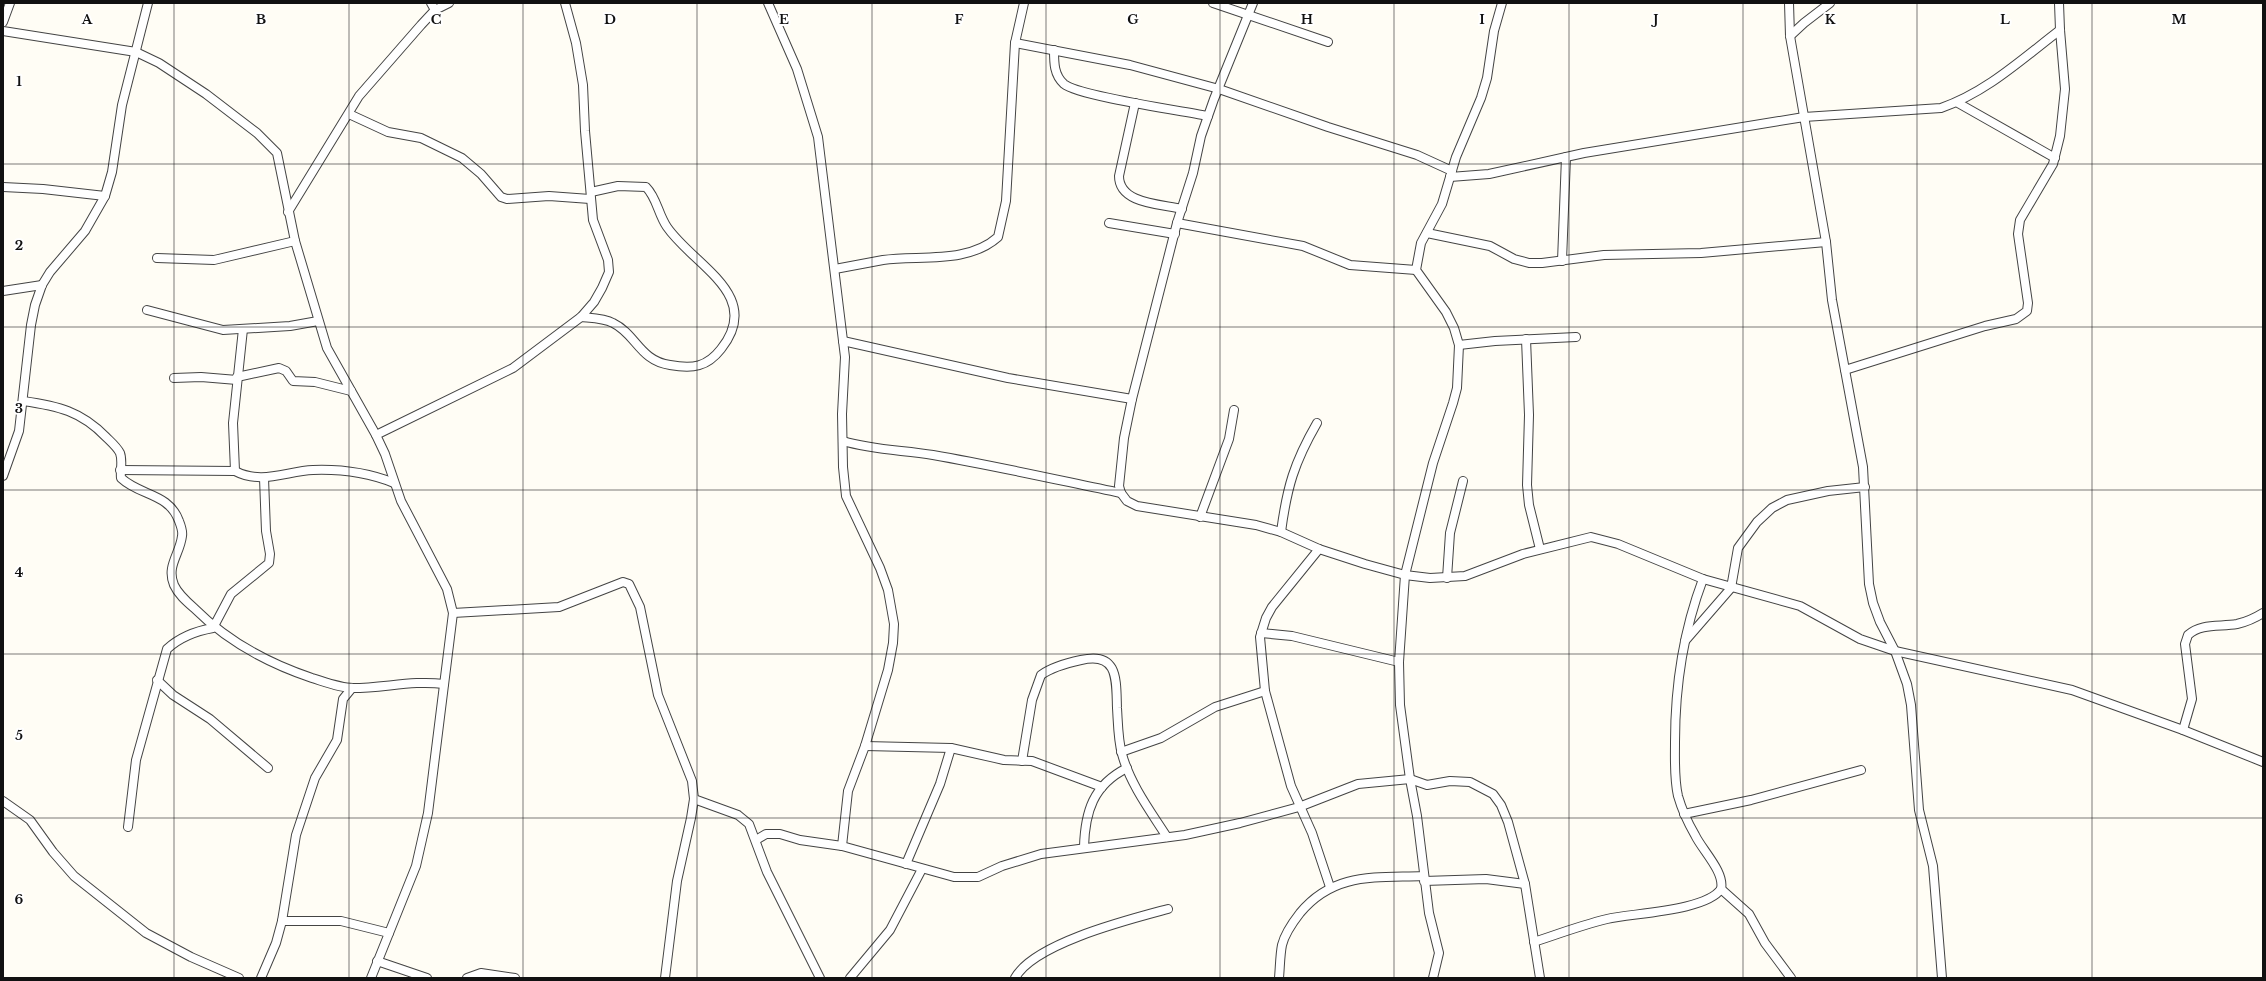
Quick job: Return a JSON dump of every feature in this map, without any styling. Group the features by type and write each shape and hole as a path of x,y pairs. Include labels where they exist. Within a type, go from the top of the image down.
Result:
{"street":[{"path":"3,22 10,3"},
{"path":"3,476 15,447 23,401 31,325 42,285 50,272 84,231 97,212 105,196 112,172 122,105 148,3"},
{"path":"288,212 359,96 433,7 449,3"},
{"path":"376,435 513,368 581,317 594,302 608,272 608,260 593,220 590,195 584,84 576,43 565,3"},
{"path":"768,3 797,69 818,137 843,341 845,376 842,414 846,496 880,568 889,595 894,624 893,643 888,670 865,746 848,791 842,846"},
{"path":"835,269 884,260 933,259 983,247 998,237 1006,201 1016,43 1024,3"},
{"path":"1214,3 1248,16 1328,42"},
{"path":"1253,3 1208,116 1177,224 1132,399 1119,477 1121,493 1127,501 1137,506 1256,525 1281,532 1319,549 1405,575 1447,578 1465,576 1540,549 1591,537 1618,544 1703,579 1800,606 1860,638 1895,651 2072,690 2183,730 2263,762"},
{"path":"1433,978 1439,957 1424,879 1417,816 1410,779 1400,705 1399,662 1405,575 1433,463 1457,388 1459,345 1454,328 1446,312 1416,270 1422,243 1442,204 1459,149 1482,98 1487,78 1494,31 1502,3"},
{"path":"1789,3 1790,36 1826,242 1832,300 1864,487 1869,584 1878,616 1895,651 1907,684 1911,705 1919,810 1932,866 1942,978"},
{"path":"1790,36 1808,19 1830,3"},
{"path":"1845,370 1985,326 2016,319 2024,315 2028,303 2018,234 2020,220 2047,178 2055,158 2060,136 2065,89 2059,3"},
{"path":"1016,43 1130,65 1219,89 1328,127 1418,155 1451,174 1489,174 1566,157 1804,117 1839,113 1922,111 1941,108 1958,103 1992,82 2060,30"},
{"path":"3,31 136,52 158,63 206,94 268,142 277,153 295,241 318,321 330,354 376,435 385,454 394,483 411,520 443,579 451,601 453,613 428,813 416,866 370,978"},
{"path":"1054,50 1054,65 1057,76 1065,85 1087,92 1208,116"},
{"path":"1135,102 1119,176 1121,188 1127,195 1182,209"},
{"path":"1958,103 2055,158"},
{"path":"349,114 388,132 421,138 462,158 481,174 501,197 507,199 590,195 618,186 646,187 652,193 666,226 676,240 718,279 729,294 735,309 735,320 732,331 722,348 709,362 701,366 678,366 657,363 646,355 613,323 581,317"},
{"path":"1562,261 1566,157"},
{"path":"3,187 43,189 105,196"},
{"path":"1109,223 1175,234"},
{"path":"1177,224 1302,246 1350,265 1416,270"},
{"path":"1427,233 1490,246 1514,259 1529,263 1562,261 1604,255 1701,252 1826,242"},
{"path":"156,258 214,260 295,241"},
{"path":"3,291 42,285"},
{"path":"147,310 210,328 243,329 290,326 318,321"},
{"path":"235,471 233,436 237,379 243,329"},
{"path":"1459,345 1526,339 1576,337"},
{"path":"1526,339 1529,407 1529,505 1540,549"},
{"path":"843,341 1008,378 1132,399"},
{"path":"174,378 201,377 237,379 279,368 286,371 293,381 315,382 351,391"},
{"path":"23,401 49,405 67,410 93,423 116,447 121,461 121,478 126,483 158,496 176,513 182,533 182,542 172,564 174,584 181,596 213,628 238,645 279,666 322,682 352,688 410,682 444,684"},
{"path":"1200,516 1229,439 1234,410"},
{"path":"1281,532 1286,493 1305,443 1317,423"},
{"path":"843,441 875,449 931,455 988,465 1121,493"},
{"path":"120,470 235,471 242,474 264,478 312,470 360,473 377,476 394,483"},
{"path":"128,827 136,760 157,680 167,649 176,640 190,634 213,628 231,594 263,569 270,558 266,532 264,478"},
{"path":"1447,578 1450,532 1462,481"},
{"path":"1684,642 1731,588 1738,548 1757,522 1772,508 1787,500 1828,491 1864,487"},
{"path":"1319,549 1272,607 1266,618 1261,633 1265,691 1285,766 1299,807 1312,833 1330,887"},
{"path":"1703,579 1692,608 1684,642 1678,679 1674,750 1678,796 1684,814 1702,848 1716,870 1720,879 1721,889 1749,914 1765,943 1791,978"},
{"path":"453,613 558,607 618,583 623,582 629,584 640,607 658,694 666,720 692,782 694,799 677,881 665,978"},
{"path":"2183,730 2192,700 2185,644 2188,635 2200,628 2236,624 2263,613"},
{"path":"1261,633 1292,636 1399,662"},
{"path":"1022,761 1032,700 1041,675 1068,663 1087,658 1099,658 1106,661 1116,677 1122,752 1127,768 1167,837"},
{"path":"157,680 173,695 210,719 268,768"},
{"path":"261,978 276,943 282,921 296,835 315,778 337,740 343,699 352,688"},
{"path":"1122,752 1161,738 1215,707 1265,691"},
{"path":"865,746 951,748 992,758 1040,763 1102,787"},
{"path":"906,864 940,784 951,748"},
{"path":"1084,847 1085,823 1088,810 1102,787 1110,778 1127,768"},
{"path":"1684,814 1751,800 1861,770"},
{"path":"756,840 766,834 776,834 800,840 842,846 954,877 973,878 1002,866 1041,854 1167,837 1240,822 1299,807 1358,784 1410,779 1427,785 1450,781 1470,782 1493,794 1501,805 1508,822 1525,884 1540,978"},
{"path":"694,799 738,815 749,824 767,872 820,978"},
{"path":"3,801 30,820 53,852 74,876 146,933 191,958 239,978"},
{"path":"850,978 890,930 922,869"},
{"path":"1279,978 1282,944 1287,933 1308,904 1330,887 1349,881 1374,878 1486,879 1525,884"},
{"path":"1534,942 1609,919 1665,911 1693,904 1714,895 1721,889"},
{"path":"1015,978 1027,965 1061,944 1168,909"},
{"path":"282,921 341,921 389,933"},
{"path":"377,961 428,978"},
{"path":"467,978 481,972 515,978"}]}
